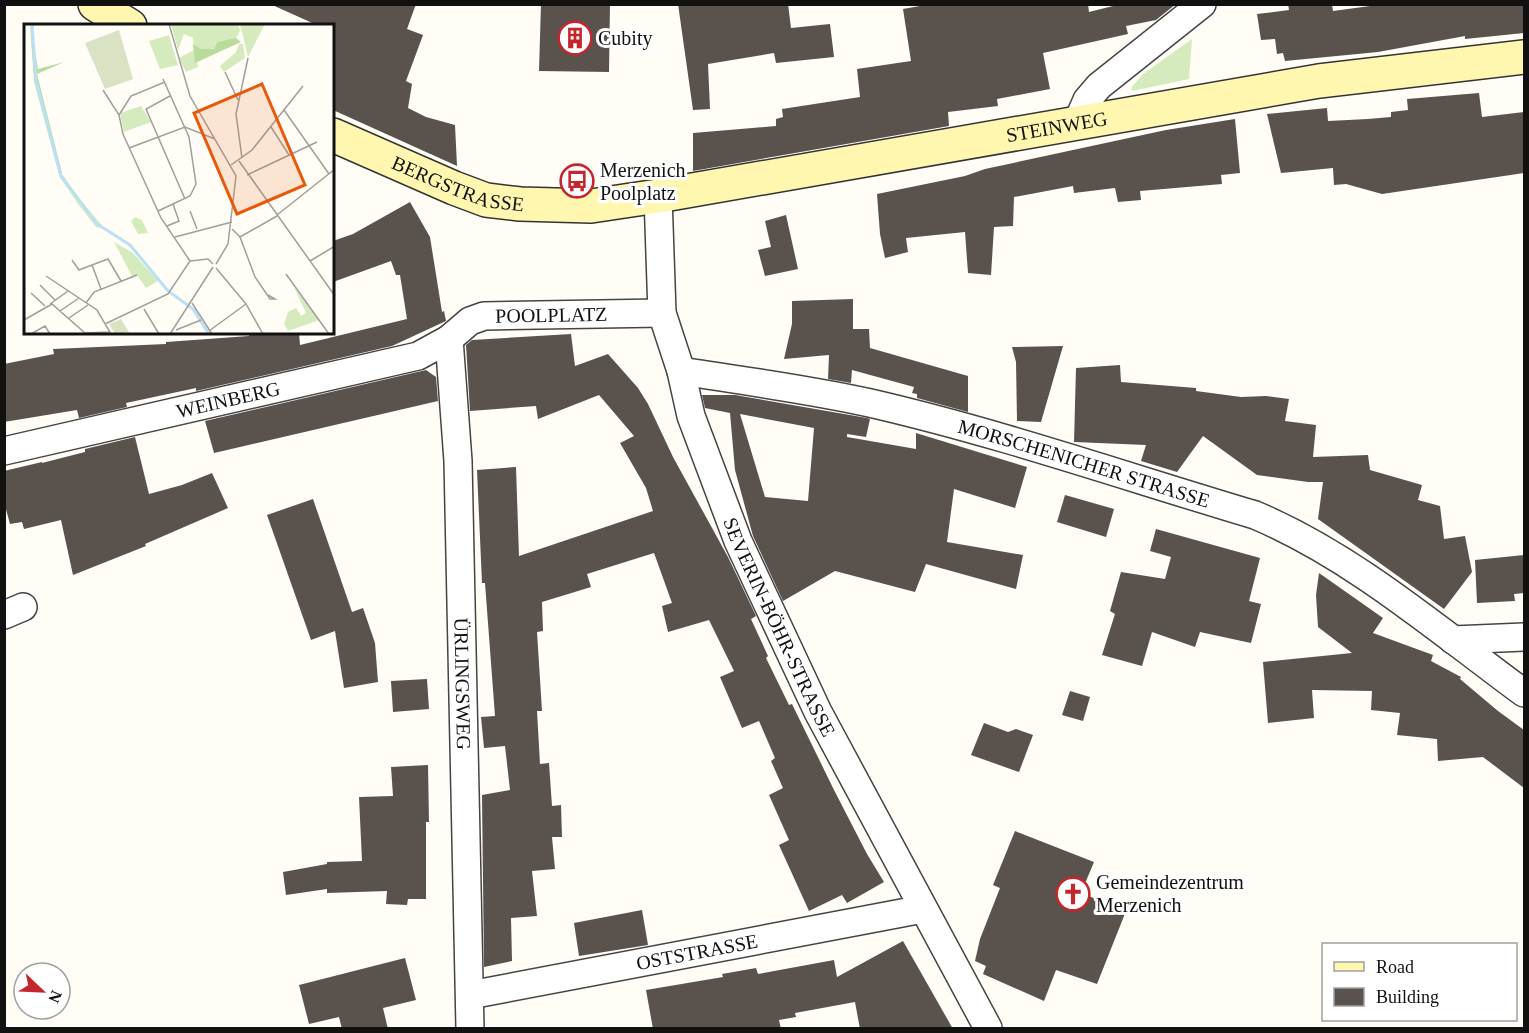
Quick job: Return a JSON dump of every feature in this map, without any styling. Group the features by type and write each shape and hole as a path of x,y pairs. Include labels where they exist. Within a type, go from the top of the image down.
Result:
{"street":[{"path":"95,4 127,24"},
{"path":"1077,123 1087,100 1100,86 1202,4"},
{"name":"STEINWEG","path":"591,206 1318,81 1524,57"},
{"name":"BERGSTRASSE","path":"334,135 486,200 520,204 591,206"},
{"name":"SEVERIN-BÖHR-STRASSE","path":"658,196 662,313 681,371 691,416 738,541 818,712 988,1029"},
{"name":"POOLPLATZ","path":"449,339 470,321 484,316 662,313"},
{"name":"WEINBERG","path":"4,451 418,356 449,339"},
{"name":"ÜRLINGSWEG","path":"449,339 458,461 470,1029"},
{"name":"MORSCHENICHER STRASSE","path":"681,371 813,391 871,404 973,430 1255,516 1290,530 1381,587 1524,693"},
{"path":"1453,640 1524,637"},
{"name":"OSTSTRASSE","path":"470,994 923,909"}],"green space":[{"path":"1192,39 1189,79 1132,91 1131,88 1143,74"}],"building":[{"path":"270,4 416,4 407,29 423,35 406,81 412,84 408,108 426,117 455,125 457,166 334,110 334,24 315,24"},
{"name":"Cubity","path":"541,4 610,4 609,72 539,71"},
{"path":"678,4 788,4 791,28 830,24 834,57 776,63 774,53 708,64 710,109 693,110"},
{"path":"931,4 1088,4 1089,12 1121,4 1176,4 1156,20 1126,26 1128,34 1043,53 1050,89 997,99 998,106 948,112 949,126 693,171 693,133 776,126 776,119 783,117 782,109 860,97 857,69 911,61 903,9"},
{"path":"1288,4 1332,4 1333,11 1385,4 1524,4 1524,33 1465,39 1465,36 1378,52 1285,61 1283,53 1277,54 1275,39 1261,40 1257,14 1289,10"},
{"path":"1479,93 1482,117 1524,112 1524,173 1382,194 1346,184 1334,185 1333,168 1281,173 1267,114 1327,108 1328,121 1391,117 1391,112 1408,110 1407,99"},
{"path":"1235,119 1240,173 1221,175 1222,184 1140,191 1141,200 1118,202 1115,188 1074,193 1073,186 1014,197 1013,226 994,227 991,275 968,273 965,232 906,238 908,252 885,258 880,234 877,194 1166,130"},
{"path":"410,202 430,237 442,312 444,311 446,321 392,346 196,391 196,388 126,403 127,407 79,418 77,410 4,422 4,364 54,354 53,349 166,344 166,342 249,336 249,334 299,334 300,345 407,319 400,275 396,275 391,261 334,282 334,241 353,234"},
{"path":"786,215 798,269 765,276 758,250 771,247 765,221"},
{"path":"853,299 853,329 869,329 870,348 968,376 968,412 917,398 917,394 912,393 914,387 852,370 851,383 828,379 829,355 784,359 792,324 792,301"},
{"path":"571,334 575,366 608,354 638,388 648,404 673,457 728,557 756,616 751,619 768,656 766,658 789,705 792,704 867,854 884,882 847,903 842,895 809,911 779,845 789,840 769,795 783,788 771,761 775,758 759,721 742,728 720,677 734,671 709,620 668,632 662,606 672,603 654,553 587,574 591,587 542,602 543,631 537,632 542,711 537,711 540,764 549,763 552,806 561,805 562,837 552,837 555,869 532,871 537,916 511,918 512,961 484,967 482,795 510,790 505,746 484,748 481,717 495,716 485,583 482,583 477,470 516,467 519,556 653,511 646,488 620,443 634,436 599,395 538,419 536,406 470,411 466,345 472,340"},
{"path":"1063,346 1041,422 1017,421 1016,362 1012,347"},
{"path":"1120,365 1121,382 1196,388 1196,391 1241,397 1266,396 1289,399 1285,421 1316,425 1313,457 1368,455 1370,470 1422,485 1418,500 1440,506 1444,539 1465,536 1472,572 1444,609 1318,519 1323,482 1257,475 1203,436 1177,472 1141,461 1146,445 1074,442 1076,368"},
{"path":"426,370 436,377 438,401 214,453 205,421"},
{"path":"702,395 735,395 867,418 870,419 866,437 847,434 847,437 916,449 916,433 1027,467 1015,508 954,489 947,542 1023,555 1016,589 926,564 915,592 835,571 783,601 753,536 735,470 730,413 705,408","holes":["740,414 814,428 808,501 765,497"]},
{"path":"135,437 149,494 182,485 212,473 228,508 145,544 146,546 73,575 61,520 24,529 22,522 10,524 4,502 4,471 85,452 85,449"},
{"path":"1065,495 1114,509 1106,537 1057,522"},
{"path":"313,499 352,612 363,608 375,643 378,682 344,688 335,631 311,640 267,515"},
{"path":"1156,529 1260,558 1249,601 1261,604 1251,643 1200,632 1195,647 1152,632 1142,666 1102,655 1115,614 1110,611 1121,572 1165,579 1171,557 1150,551"},
{"path":"1524,555 1524,593 1514,594 1515,601 1477,603 1475,560"},
{"path":"1319,573 1383,618 1373,633 1433,655 1431,661 1461,677 1460,679 1498,711 1524,730 1524,788 1483,757 1438,761 1437,739 1397,735 1400,713 1371,710 1372,691 1312,690 1314,718 1268,723 1263,662 1352,653 1318,627 1316,595"},
{"path":"427,679 429,709 393,712 391,681"},
{"path":"1070,691 1090,697 1083,721 1062,715"},
{"path":"984,723 1008,732 1016,729 1033,735 1019,772 971,755"},
{"path":"428,765 429,822 426,822 426,899 408,899 407,905 386,904 387,891 327,893 327,889 286,895 283,872 327,864 327,862 362,861 359,797 393,796 391,767"},
{"path":"1015,831 1094,862 1081,893 1126,911 1097,984 1056,970 1044,1001 983,974 986,966 975,961 980,939 1000,888 993,885"},
{"path":"642,910 648,945 579,956 574,923"},
{"path":"903,941 953,1029 860,1029 855,1002 795,1013 796,1017 779,1020 781,1029 653,1029 646,990 723,977 722,974 756,968 758,974 834,960 837,977"},
{"path":"405,958 416,1000 383,1008 388,1029 342,1029 339,1017 309,1024 299,985"}],"place":[{"name":"Cubity","path":"575,38"},
{"name":"Merzenich Poolplatz","path":"577,181"},
{"name":"Gemeindezentrum Merzenich","path":"1073,894"}]}
